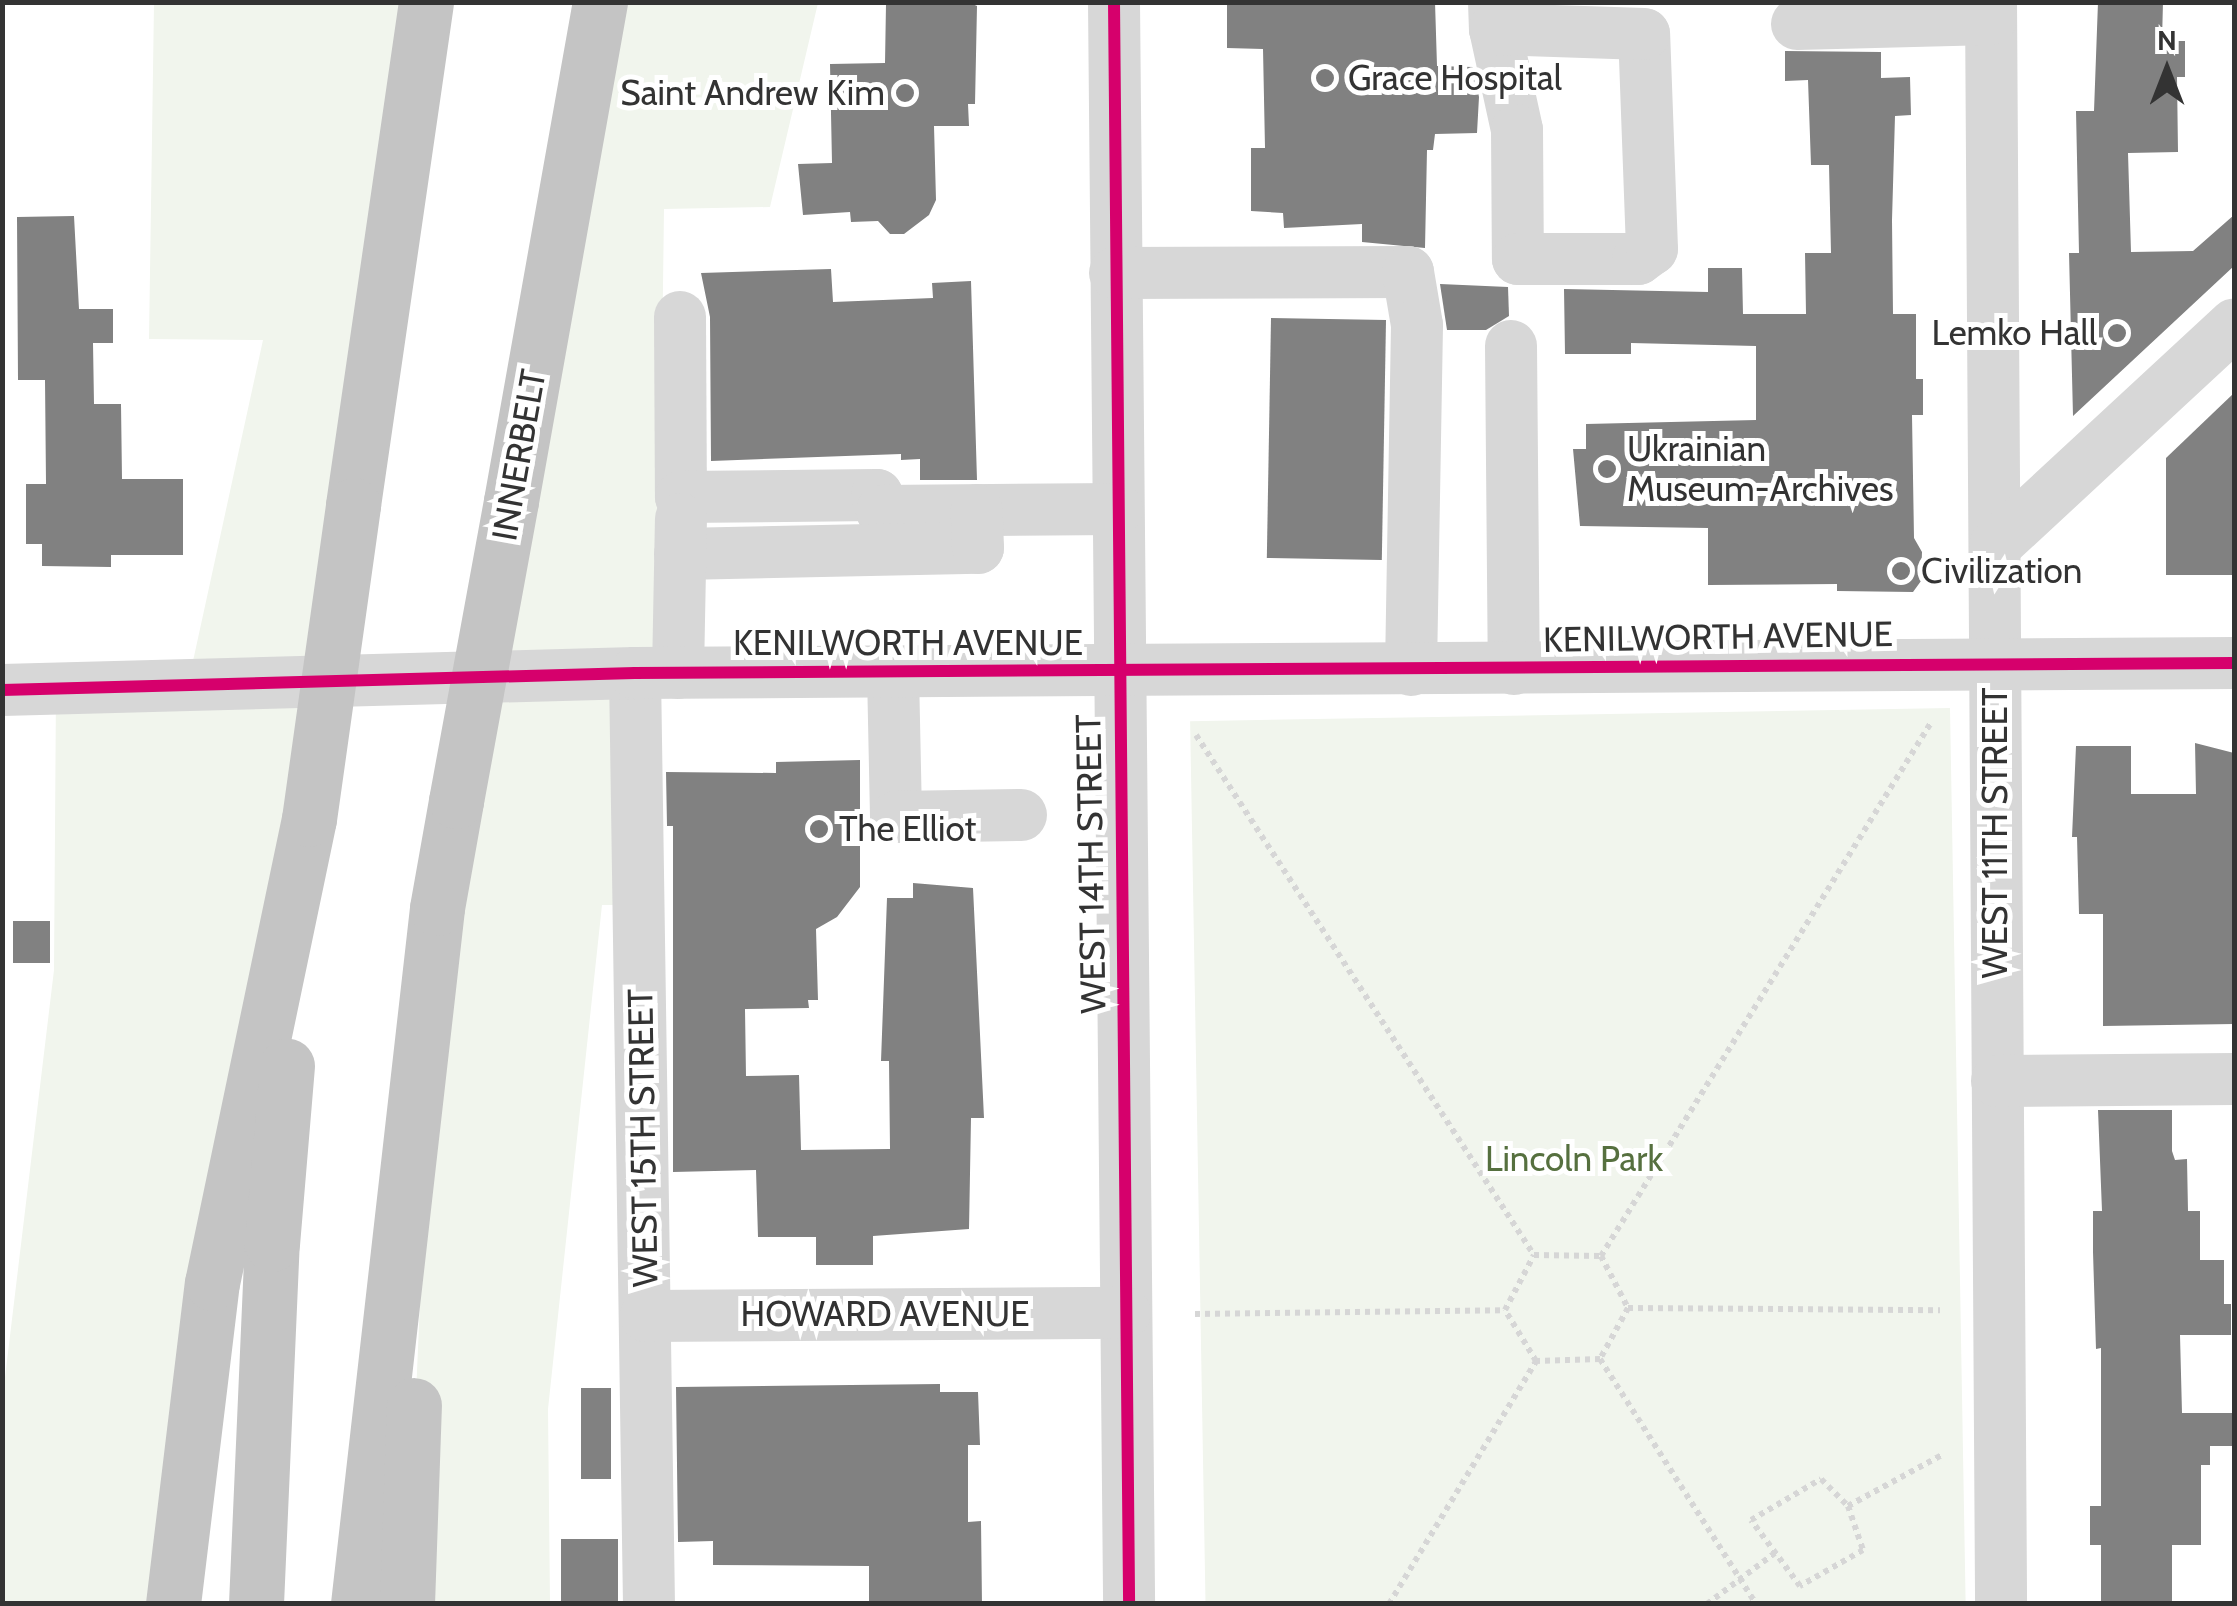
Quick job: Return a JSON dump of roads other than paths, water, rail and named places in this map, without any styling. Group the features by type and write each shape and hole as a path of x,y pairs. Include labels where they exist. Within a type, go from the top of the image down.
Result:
{"highway":[{"path":"256,1604 272,1244 309,819 426,2"},
{"name":"INNERBELT","path":"437,908 600,2"},
{"path":"173,1604 212,1283 309,819"},
{"path":"358,1604 437,908"},
{"path":"407,1604 437,908"}],"street":[{"name":"WEST 14TH STREET","path":"1114,2 1129,1604"},
{"path":"1797,24 1991,11"},
{"name":"WEST 11TH STREET","path":"1991,11 2002,1604"},
{"path":"1495,16 1644,34 1652,249 1638,259 1518,259 1517,130 1495,16"},
{"path":"1115,273 1408,272 1417,324 1411,670"},
{"name":"WEST 15TH STREET","path":"649,1604 646,1316 656,673 680,554 680,316"},
{"path":"1995,546 2234,325"},
{"path":"1510,346 1514,669"},
{"path":"681,497 877,496 882,511 1117,509"},
{"path":"680,554 978,548 976,510"},
{"name":"KENILWORTH AVENUE","path":"2,690 656,673 1118,673 2234,662"},
{"path":"894,673 896,817 1021,815"},
{"path":"1998,1081 2234,1080"},
{"name":"HOWARD AVENUE","path":"646,1316 1125,1313"}],"place":[{"name":"Grace Hospital","path":"1325,78"},
{"name":"Saint Andrew Kim","path":"905,93"},
{"name":"Lemko Hall","path":"2117,333"},
{"name":"Ukrainian Museum-Archives","path":"1607,469"},
{"name":"Civilization","path":"1901,571"},
{"name":"The Elliot","path":"819,829"}],"park label":[{"name":"Lincoln Park","path":"1574,1159"}]}
